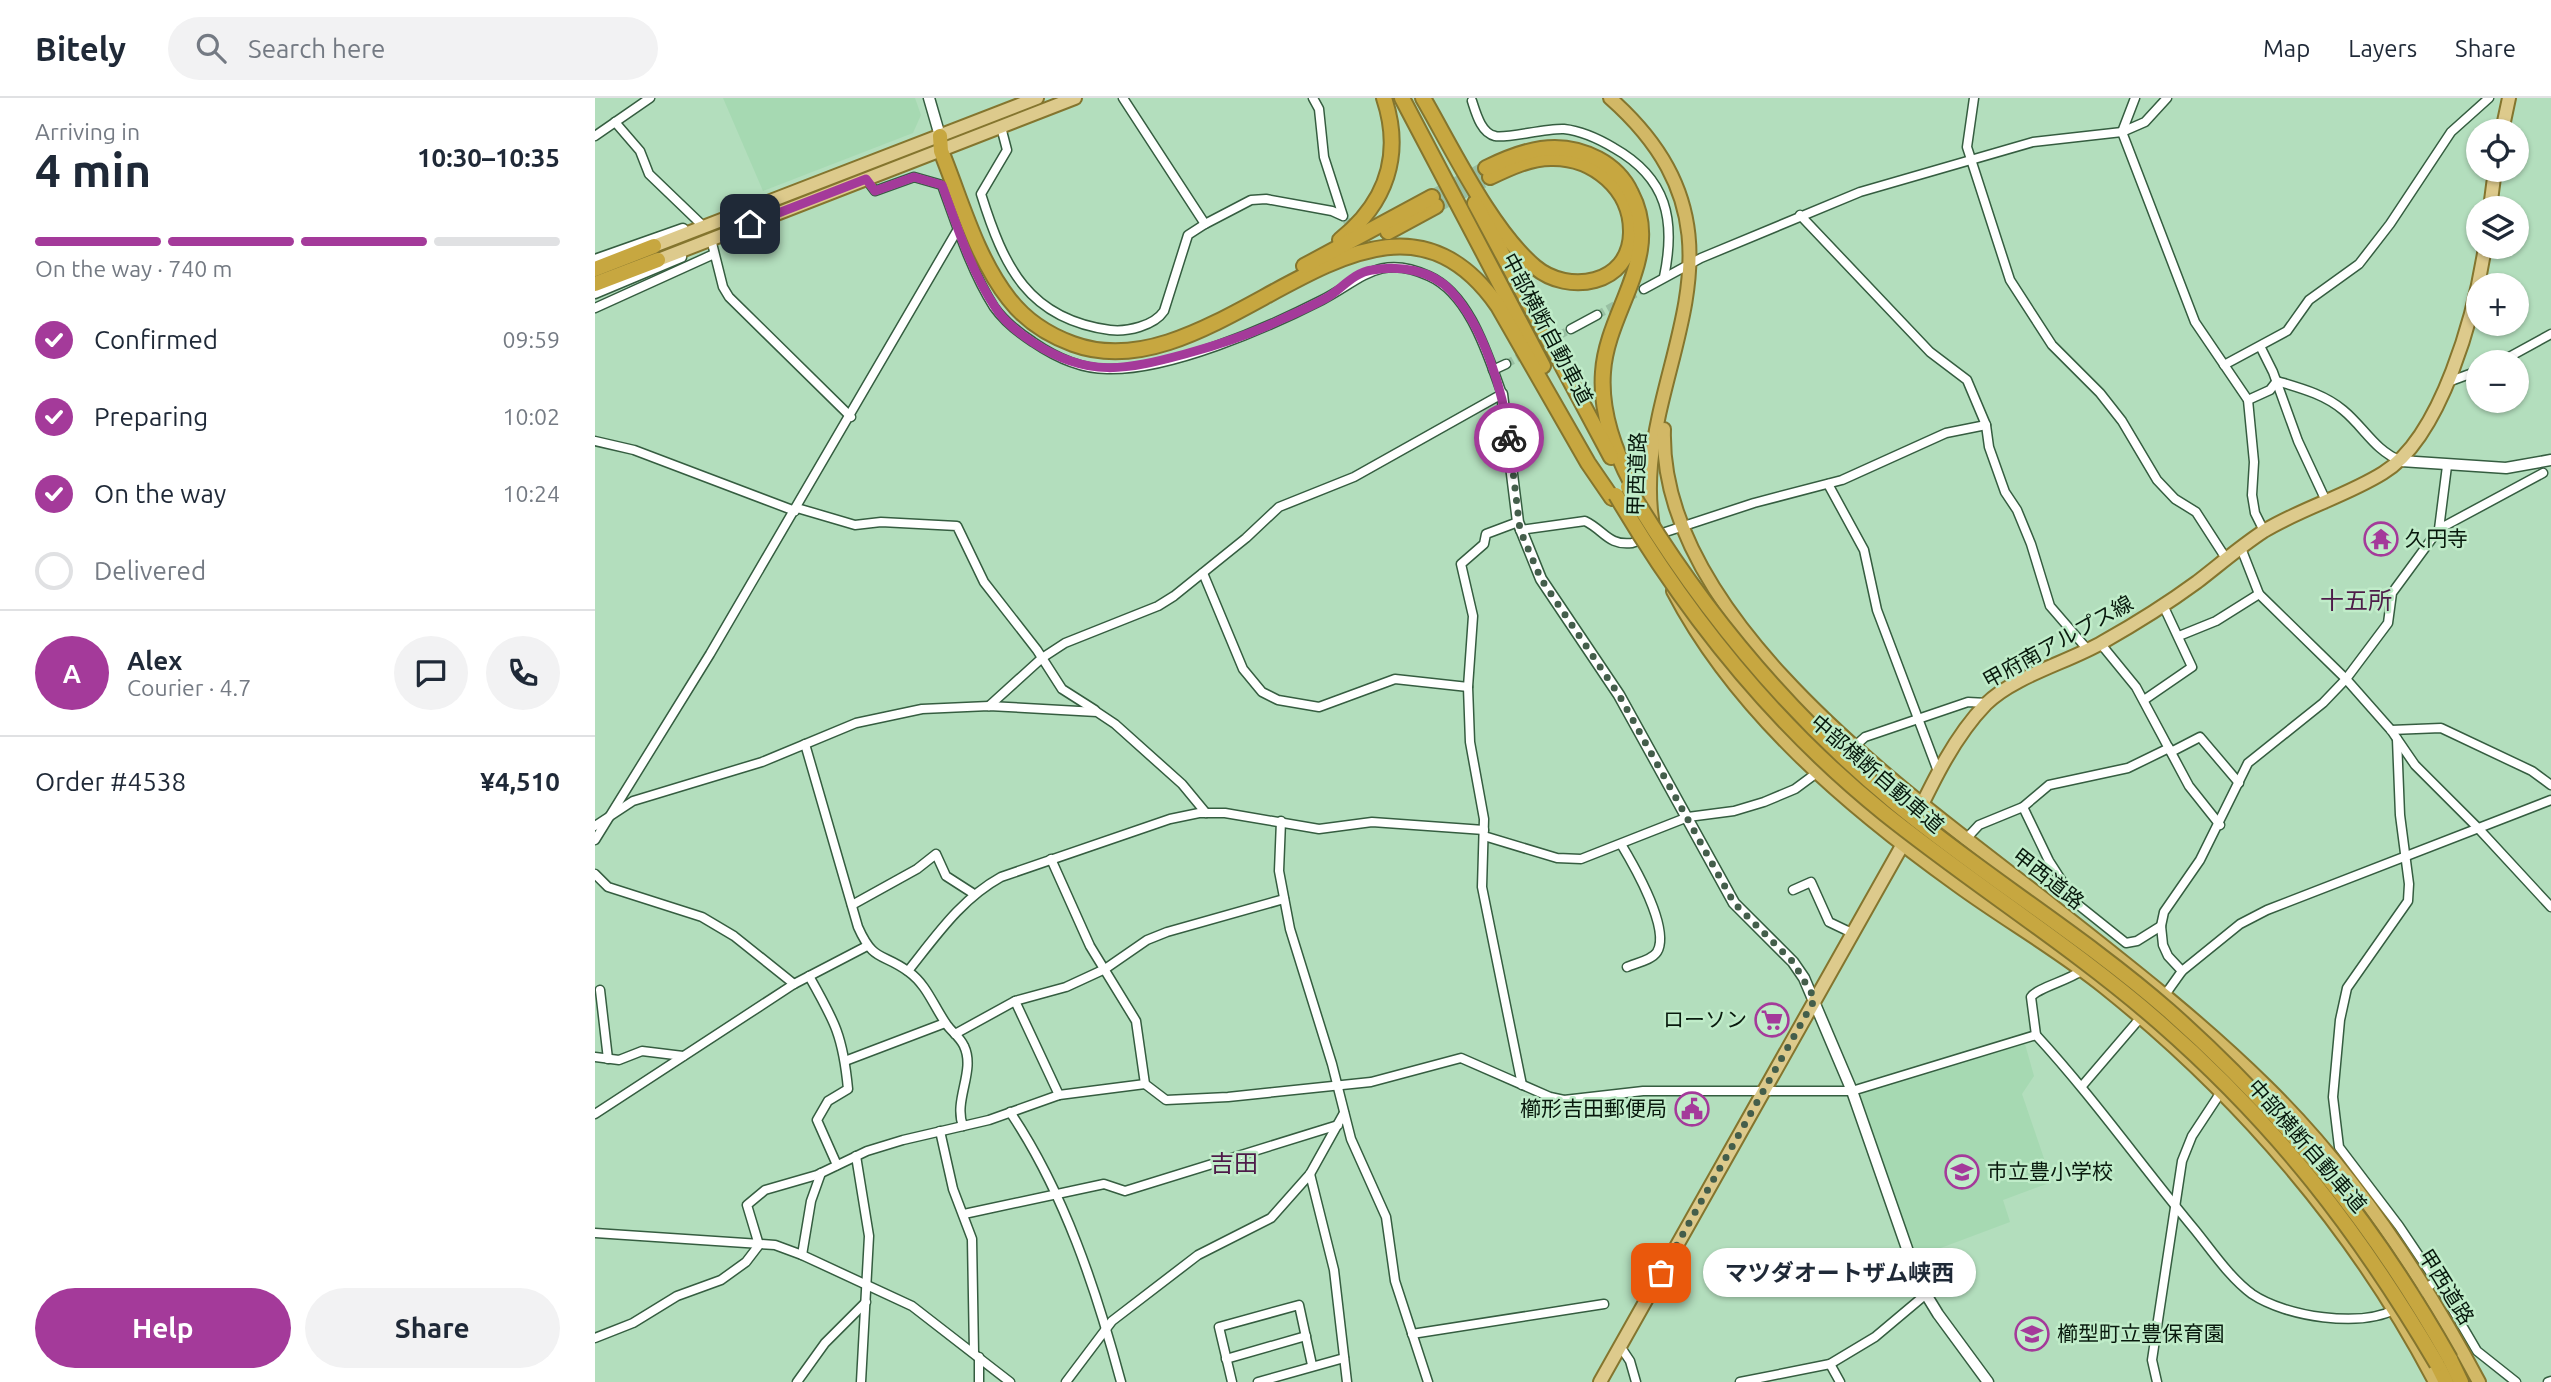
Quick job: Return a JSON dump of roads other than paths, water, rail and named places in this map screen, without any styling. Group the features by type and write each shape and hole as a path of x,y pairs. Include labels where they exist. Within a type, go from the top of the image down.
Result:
{"highway":[{"path":"1319,262 1349,233 1383,191 1394,145 1384,98"},
{"name":"中部横断自動車道","path":"1402,98 1582,439 1741,650 1787,702 1857,769 1934,833 2134,981 2206,1045 2323,1168 2395,1265 2461,1382"},
{"name":"中部横断自動車道","path":"1416,98 1622,491 1651,555 1711,638 1809,746 1910,834 2125,993 2196,1055 2312,1177 2363,1245 2446,1382"},
{"path":"1423,98 1479,193 1512,242 1533,266 1555,279 1579,284 1602,278 1622,260 1631,235 1630,221 1618,191 1597,170 1583,163 1549,158 1531,160 1488,173 1528,151 1566,148 1585,152 1615,171 1635,199 1640,216 1641,251 1606,351 1602,388 1622,491"},
{"name":"甲西道路","path":"1611,98 1643,130 1663,158 1684,209 1691,263 1689,290 1653,453 1652,504 1655,535 1673,592 1700,641 1738,689 1818,772 1877,826 2081,971 2140,1017 2221,1092 2285,1162 2344,1235 2395,1310 2435,1382"},
{"path":"944,145 1003,277 1029,309 1043,321 1080,338 1119,345 1157,338 1181,330 1434,202"},
{"path":"1319,262 1397,246 1429,248 1459,262 1485,286 1499,306 1588,463 1622,491"},
{"path":"595,269 656,253"},
{"path":"595,284 656,253"},
{"name":"甲西道路","path":"1669,380 1664,419 1664,457 1668,489 1680,527 1709,581 1752,639 1854,746 1965,840 2166,995 2267,1087 2335,1163 2432,1285 2479,1382"}],"main road":[{"path":"656,253 796,206 866,179 944,145 1037,98"},
{"path":"656,253 822,181 1001,127 1075,98"},
{"path":"2505,119 2509,98"},
{"name":"甲府南アルプス線","path":"1600,1382 1939,774 1972,720 1987,703 2010,687 2088,650 2163,605 2264,531 2364,485 2401,461 2420,439 2447,382 2477,287 2483,259"}],"street":[{"path":"595,136 650,98"},
{"path":"929,98 944,145"},
{"path":"1123,98 1205,224"},
{"path":"1001,127 1007,150 981,194 998,243 1017,281 1032,297 1058,316 1074,323 1121,331 1158,320 1164,311 1188,235 1251,200 1266,199 1332,211 1345,218 1324,157 1319,109 1314,98"},
{"path":"1974,98 1967,136 1970,159 2010,280 2052,345 2100,393 2122,421 2157,480 2175,499 2196,512 2227,560"},
{"path":"2135,98 2122,132 2195,322 2248,400 2254,462 2252,495 2255,513 2264,531"},
{"path":"1644,289 1691,263 1860,192 2033,142 2122,132 2145,122 2167,98"},
{"path":"2224,365 2261,348 2287,331 2309,300 2359,264 2390,224 2451,132 2490,98"},
{"path":"1472,101 1488,133 1496,137 1528,130 1576,132 1604,141 1648,173 1657,185 1668,218 1669,247 1664,277"},
{"path":"615,122 640,151 649,174 700,223"},
{"path":"866,179 875,191 914,177 942,185 958,229 995,307 1008,323 1048,352 1066,360 1105,369 1133,368 1231,342 1324,299 1370,270 1409,269 1430,276 1451,290 1474,329 1502,394 1519,526 1541,579 1619,695 1734,903 1793,962 1815,999 1852,1091 1926,1295 1988,1382"},
{"path":"595,260 822,181"},
{"path":"595,308 796,206"},
{"path":"1800,215 1930,352 1967,380 1986,425 1989,447 2005,492 2026,533 2050,606 2088,650"},
{"path":"595,840 614,814 796,510 958,229"},
{"path":"595,293 713,248"},
{"path":"713,248 723,287 729,297 851,417"},
{"path":"1367,259 1370,270"},
{"path":"1571,329 1597,315"},
{"path":"2522,350 2551,334"},
{"path":"2261,348 2277,381 2298,441 2326,501"},
{"path":"1493,370 1506,364"},
{"path":"2447,382 2466,375"},
{"path":"2248,400 2270,390 2277,381"},
{"path":"2277,381 2330,401 2345,411 2371,442 2401,461 2447,466 2545,470"},
{"path":"989,706 1042,658 1090,631 1158,606 1203,573 1279,508 1354,477 1502,394"},
{"path":"1522,1085 1485,909 1484,833 1470,743 1468,687 1473,616 1461,564 1485,544 1486,534 1519,526 1576,520 1592,525 1615,543 1632,543 1828,484 1899,456 1946,433 1986,425"},
{"path":"595,441 634,450 796,510 855,525 881,522 957,526 973,565 1062,689 1115,724 1182,784 1206,813"},
{"path":"2182,971 2168,956 2161,926 2164,912 2220,825 2248,763 2323,703 2346,679 2388,623 2392,593 2438,529 2545,470 2551,460"},
{"path":"2438,529 2447,466"},
{"path":"1828,484 1864,550 1877,610 1939,774"},
{"path":"2241,548 2259,594 2346,679 2391,730 2414,765 2479,828 2551,907"},
{"path":"1203,573 1243,669 1262,692 1278,699 1319,707 1395,679 1468,687"},
{"path":"2179,636 2216,621 2259,594"},
{"path":"2144,700 2192,667 2163,605"},
{"path":"2100,643 2144,700 2189,786 2220,825"},
{"path":"1854,746 1865,737 1968,702 1987,703"},
{"path":"595,827 632,801 762,762 882,716 922,709 989,706 1097,712"},
{"path":"2391,730 2441,728 2532,771 2551,785"},
{"path":"1965,840 1979,825 2023,807 2049,785 2128,768 2200,737 2239,783"},
{"path":"2397,739 2409,884 2408,901 2347,988 2340,1020 2333,1097 2339,1147 2477,1351 2516,1382"},
{"path":"805,744 852,905 867,946 878,957 908,971 919,981 967,1055 959,1105 963,1126"},
{"path":"908,971 950,918 975,894 1001,877 1170,819 1206,813 1281,821 1319,829 1372,822 1484,833 1569,860 1581,859 1688,817 1734,811 1765,802 1795,789 1818,772"},
{"path":"2082,1086 2140,1017 2166,995 2182,971 2249,919 2296,897 2551,800"},
{"path":"2023,807 2049,860 2076,903 2126,943 2137,940 2161,926"},
{"path":"1281,821 1277,848 1284,899 1297,955 1338,1086 1351,1139 1386,1217 1395,1282 1428,1382"},
{"path":"1621,844 1648,892 1658,932 1659,949 1654,956 1627,967"},
{"path":"852,905 917,869 936,854 946,876 975,894"},
{"path":"1051,859 1090,946 1136,1021 1145,1084 1166,1100 1371,1082 1461,1058 1564,1100 1643,1091 1852,1091 2036,1035"},
{"path":"595,874 608,887 702,917 734,936 794,984"},
{"path":"1793,890 1811,882 1829,922 1852,933"},
{"path":"955,1034 1015,1001 1066,987 1105,969 1147,940 1284,899"},
{"path":"595,1114 794,984 867,946"},
{"path":"2081,971 2067,981 2034,992 2031,997 2036,1035 2082,1086 2235,1278 2251,1293 2269,1303 2322,1317 2381,1316 2395,1310 2432,1285"},
{"path":"809,976 841,1034 848,1089 828,1101 817,1120 837,1165"},
{"path":"600,990 608,1059"},
{"path":"1015,1001 1059,1096"},
{"path":"845,1061 945,1023"},
{"path":"595,1057 619,1060 642,1051 683,1056"},
{"path":"759,1245 747,1205 765,1190 821,1173 856,1156 903,1140 963,1126 1059,1096 1145,1084"},
{"path":"2157,1382 2152,1360 2182,1161 2192,1136 2221,1092"},
{"path":"1010,1112 1030,1141 1095,1288 1121,1382"},
{"path":"1066,1382 1106,1327 1198,1255 1271,1218 1310,1174 1344,1113"},
{"path":"964,1214 1104,1184 1125,1191 1338,1125"},
{"path":"940,1131 949,1176 972,1239 979,1382"},
{"path":"856,1156 869,1236 861,1382"},
{"path":"802,1255 811,1201 821,1173"},
{"path":"1310,1174 1334,1270 1347,1382"},
{"path":"595,1233 775,1245 912,1306 1010,1382"},
{"path":"595,1338 633,1323 677,1296 728,1276 746,1262 759,1245"},
{"path":"1740,1382 1830,1364 1875,1337 1926,1295"},
{"path":"797,1382 825,1343 866,1301"},
{"path":"1412,1334 1604,1304"},
{"path":"1232,1382 1219,1327 1299,1305 1312,1365"},
{"path":"1226,1359 1306,1336"},
{"path":"1620,1346 1630,1361 1636,1382"},
{"path":"1258,1382 1344,1358"},
{"path":"1830,1364 1840,1382"}],"tunnel":[{"path":"1432,197 1486,168"},
{"path":"1436,206 1483,181"},
{"path":"1346,220 1363,240 1366,256"},
{"path":"1597,315 1644,289"},
{"path":"1506,364 1571,329"}],"place":[{"name":"久円寺","path":"2381,539"},
{"name":"ローソン","path":"1772,1020"},
{"name":"櫛形吉田郵便局","path":"1692,1109"},
{"name":"市立豊小学校","path":"1962,1172"},
{"name":"マツダオートザム峡西","path":"1661,1273"},
{"name":"櫛型町立豊保育園","path":"2032,1334"}],"district":[{"name":"十五所","path":"2356,601"},
{"name":"吉田","path":"1234,1164"}]}
